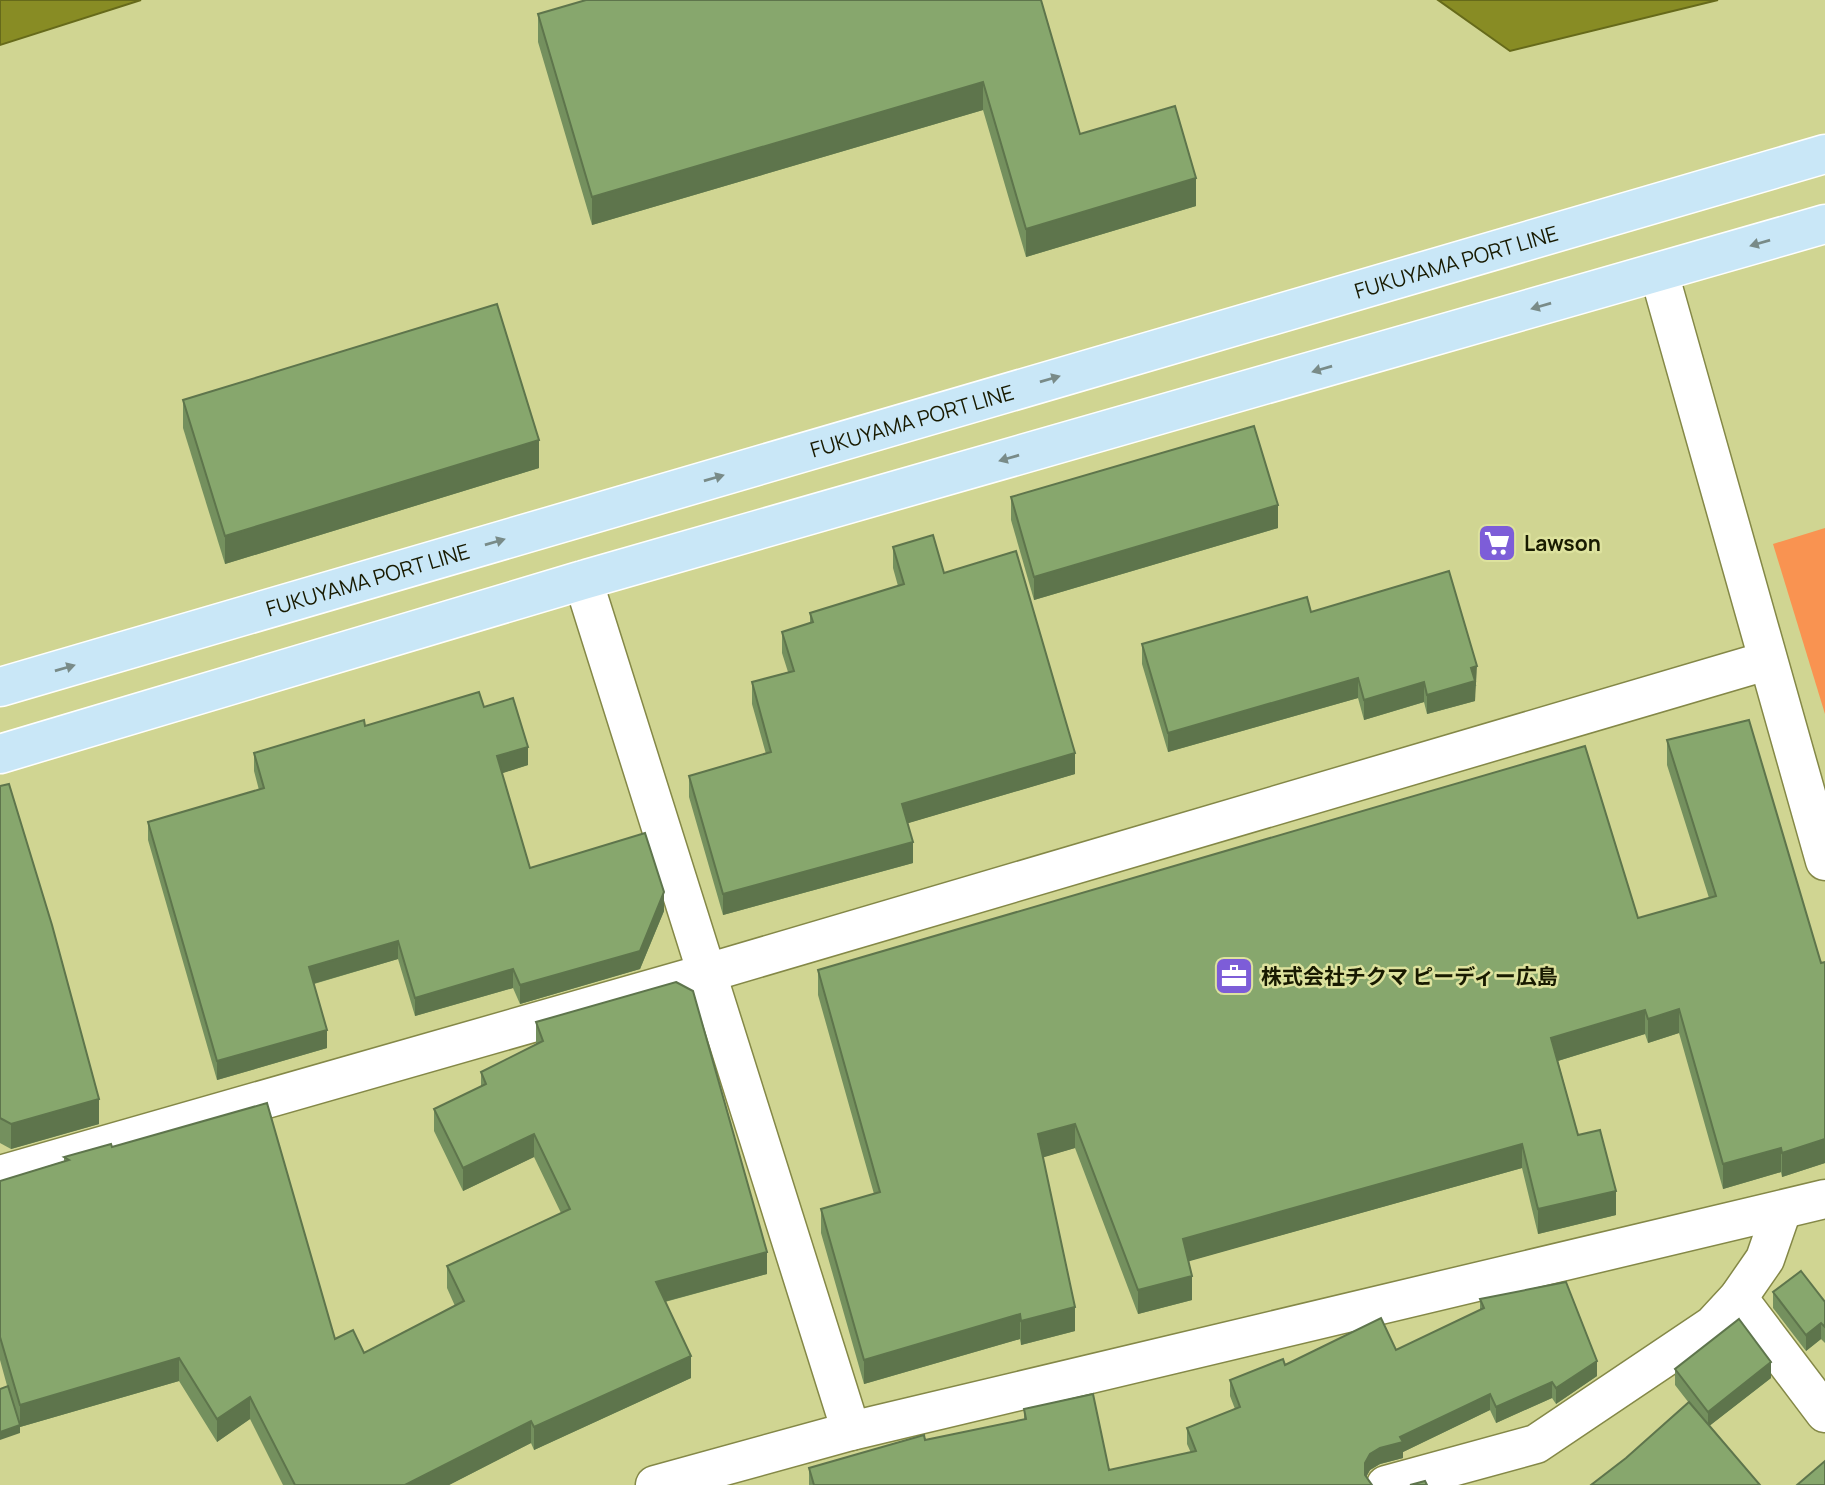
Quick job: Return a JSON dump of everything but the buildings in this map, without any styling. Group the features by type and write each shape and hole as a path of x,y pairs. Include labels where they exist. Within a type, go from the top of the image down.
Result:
{"main road":[{"name":"FUKUYAMA PORT LINE","path":"0,687 1825,154"},
{"path":"0,754 583,580 1659,273 1825,223"}],"street":[{"path":"1659,273 1766,661 1825,861"},
{"path":"583,580 851,1431"},
{"path":"0,1175 707,973 1766,661"},
{"path":"655,1485 851,1431 1825,1199"},
{"path":"1385,1485 1536,1444 1713,1325 1738,1298 1765,1259 1782,1210"},
{"path":"1738,1298 1825,1413"}],"shaded area":[{"path":"0,0 141,0 0,45"},
{"path":"1438,0 1718,0 1510,51"},
{"path":"1825,528 1825,714 1773,544"}],"place":[{"name":"Lawson","path":"1497,543"},
{"name":"株式会社チクマ ピーディー広島","path":"1234,976"}]}
